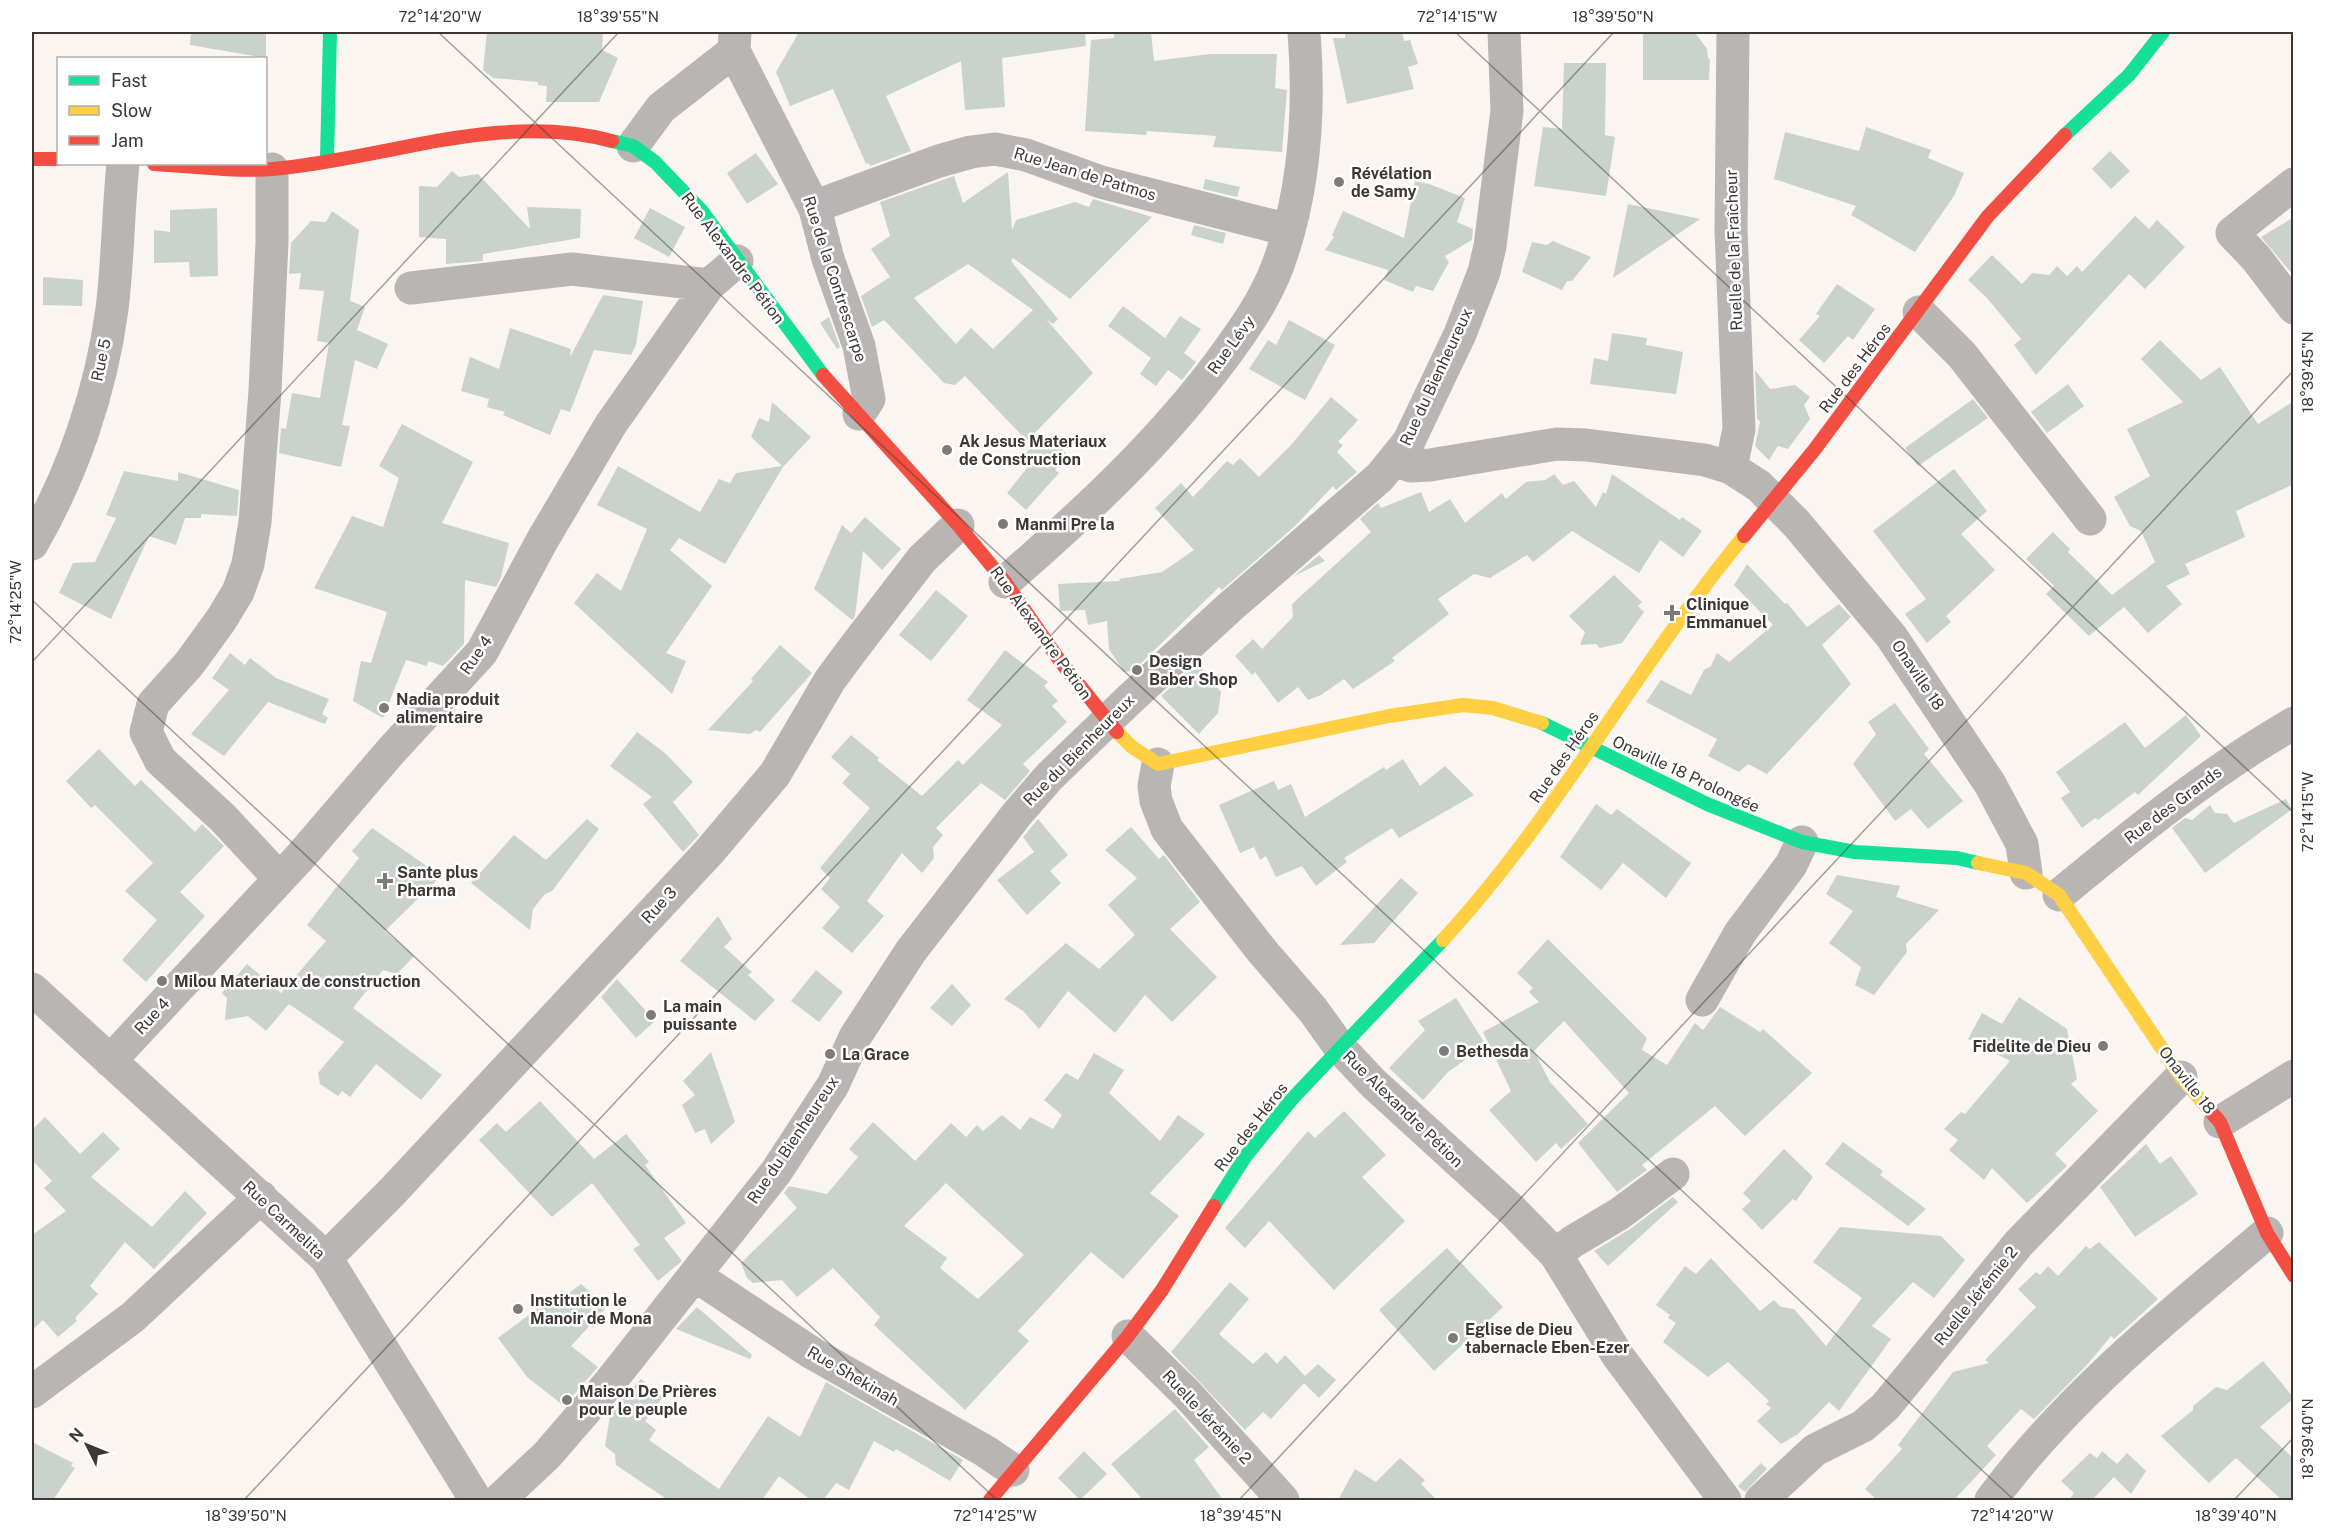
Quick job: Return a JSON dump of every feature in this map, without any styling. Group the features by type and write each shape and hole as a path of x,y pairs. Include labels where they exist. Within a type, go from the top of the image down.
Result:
{"street":[{"path":"327,159 330,32"},
{"name":"Rue Lévy","path":"1005,582 1086,511 1175,420 1259,306 1278,267 1289,230 1303,154 1304,32"},
{"name":"Rue du Bienheureux","path":"499,1500 547,1455 696,1276 776,1172 833,1085 855,1038 910,951 1017,814 1050,776 1131,698 1214,622 1362,494 1395,460 1409,441 1460,334 1484,272 1490,246 1507,111 1504,32"},
{"name":"Ruelle de la Fraîcheur","path":"1731,468 1739,429 1731,230 1733,32"},
{"name":"Rue des Héros","path":"990,1500 1128,1336 1162,1290 1245,1156 1292,1098 1447,936 1530,833 1592,749 1679,619 1919,312 1988,216 2086,113 2129,75 2163,32"},
{"path":"633,146 661,108 734,41"},
{"name":"Rue de la Contrescarpe","path":"734,41 815,209 828,259 859,346 869,399 859,414"},
{"name":"Rue Alexandre Pétion","path":"178,165 272,169 478,134 530,129 587,134 633,146 656,162 701,210 825,378 958,525 1005,582 1107,723 1132,747 1158,764 1154,786 1156,801 1167,829 1262,951 1313,1010 1341,1049 1373,1083 1512,1210 1556,1255 1618,1356 1725,1500"},
{"name":"Rue Jean de Patmos","path":"815,209 826,202 928,165 971,152 995,149 1026,155 1101,182 1289,230"},
{"path":"32,159 57,159"},
{"name":"Rue 5","path":"32,544 52,509 86,423 100,368 112,309 123,165"},
{"path":"272,169 272,242 265,391 255,522 248,564 238,592 221,620 189,664 153,704 146,732 160,760 224,818 279,878"},
{"path":"2294,184 2232,233 2256,258 2294,308"},
{"name":"Rue 4","path":"110,1061 279,878 482,652 588,460 709,285 737,261"},
{"path":"411,288 572,269 709,285"},
{"path":"1919,312 1962,355 2090,519"},
{"name":"Onaville 18","path":"1395,460 1411,466 1430,465 1557,444 1586,445 1705,460 1731,468 1759,486 1796,523 1891,636 1990,784 2022,844 2026,873"},
{"name":"Rue 3","path":"326,1258 391,1193 709,852 774,774 830,680 921,559 958,525"},
{"name":"Onaville 18 Prolongée","path":"1158,764 1357,722 1463,705 1521,715 1554,727 1592,749 1755,825 1802,842 1854,852 1957,858 2026,873 2059,895"},
{"name":"Rue des Grands","path":"2059,895 2147,823 2235,758 2294,723"},
{"path":"1702,1000 1740,933 1791,865 1802,842"},
{"name":"Onaville 18","path":"2059,895 2181,1077 2220,1122 2267,1233 2294,1276"},
{"name":"Rue Carmelita","path":"32,988 326,1258 476,1500"},
{"path":"2220,1122 2294,1076"},
{"name":"Ruelle Jérémie 2","path":"1761,1500 1815,1450 1863,1426 1886,1407 2019,1243 2181,1077"},
{"path":"1556,1255 1572,1242 1619,1214 1673,1173"},
{"path":"32,1392 133,1317 261,1197"},
{"path":"1991,1500 2019,1462 2098,1381 2153,1328 2267,1233"},
{"name":"Rue Shekinah","path":"696,1276 812,1353 985,1451 1013,1470"},
{"name":"Ruelle Jérémie 2","path":"1128,1336 1186,1394 1283,1500"}],"building":[{"path":"191,32 266,32 266,57 190,45"},
{"path":"487,32 603,32 602,50 618,58 599,102 546,102 547,86 538,85 538,82 493,78 483,70"},
{"path":"799,32 1085,32 1086,46 1002,58 1005,107 965,110 961,61 886,96 911,151 870,166 869,163 866,164 833,89 790,106 776,72"},
{"path":"1113,32 1151,32 1154,61 1210,54 1277,54 1275,88 1287,90 1282,152 1213,147 1216,136 1147,131 1146,135 1085,131 1091,40 1114,38"},
{"path":"1345,32 1402,32 1404,41 1410,40 1418,64 1408,67 1414,89 1347,104 1333,38 1345,38"},
{"path":"1643,33 1696,34 1707,49 1710,59 1709,80 1643,80"},
{"path":"1564,63 1606,63 1605,135 1615,137 1606,196 1534,186 1543,127 1562,129"},
{"path":"1866,127 1931,150 1928,158 1964,173 1954,196 1915,252 1851,215 1856,206 1774,179 1785,132 1859,151"},
{"path":"2110,151 2130,171 2111,189 2092,169"},
{"path":"756,153 778,184 747,204 727,173"},
{"path":"452,171 459,177 478,174 530,229 527,207 581,209 580,238 483,254 483,261 446,264 446,239 419,237 419,186 437,187"},
{"path":"1008,172 1012,230 1016,220 1075,202 1089,207 1093,199 1152,217 1070,299 1013,258 1011,261 1058,319 1053,324 1046,319 1093,373 1027,441 965,376 955,385 944,383 884,320 872,327 861,296 890,277 871,249 890,236 880,202 954,176 963,203","holes":["968,264 1033,310 993,349 971,328 956,344 914,298"]},
{"path":"1205,179 1240,187 1237,197 1203,189"},
{"path":"1415,181 1465,198 1457,222 1473,229 1472,240 1445,256 1449,262 1433,291 1416,286 1413,292 1384,280 1388,270 1325,250 1334,237 1332,235 1343,211 1404,238"},
{"path":"1628,204 1700,219 1613,278"},
{"path":"217,208 218,276 190,277 189,262 154,263 154,230 170,232 170,210"},
{"path":"650,208 685,227 669,257 634,238"},
{"path":"332,211 359,230 350,301 365,307 357,330 388,344 377,369 355,360 342,425 350,426 341,467 279,453 281,428 286,429 292,393 320,398 329,343 317,341 324,291 299,289 301,273 289,274 291,243 311,221 326,222"},
{"path":"2135,216 2149,229 2157,220 2185,247 2145,289 2129,274 2036,375 2014,345 2021,339 1987,298 1968,280 1992,255 2022,284 2032,273 2049,275 2057,266 2067,276 2077,266 2082,272"},
{"path":"2294,217 2294,276 2261,237"},
{"path":"1194,225 1226,233 1223,244 1191,235"},
{"path":"1553,241 1591,257 1572,281 1567,281 1562,290 1522,272 1532,242 1547,245"},
{"path":"43,277 83,280 82,306 43,305"},
{"path":"1837,284 1875,309 1853,340 1848,336 1824,363 1799,340 1820,316 1816,314"},
{"path":"603,295 643,301 636,345 631,355 594,350 570,412 561,409 550,435 503,415 505,412 487,407 489,399 461,391 470,357 499,369 510,328 571,349 570,357"},
{"path":"1123,306 1165,338 1180,316 1201,329 1184,353 1196,362 1182,380 1168,370 1156,386 1140,374 1151,358 1108,326"},
{"path":"829,317 840,347 837,349 820,323"},
{"path":"1289,320 1335,345 1305,400 1249,369 1268,340 1276,345"},
{"path":"1612,333 1647,338 1646,345 1683,352 1676,394 1590,384 1594,358 1608,361"},
{"path":"2160,340 2201,380 2220,367 2258,424 2294,401 2294,484 2236,511 2245,537 2185,564 2190,574 2166,586 2182,604 2148,633 2124,607 2089,636 2046,594 2054,586 2026,559 2053,532 2070,549 2068,552 2112,595 2155,562 2141,531 2130,526 2114,497 2150,476 2127,429 2183,402 2141,359"},
{"path":"1755,370 1770,389 1795,385 1810,397 1804,405 1810,419 1788,449 1778,446 1769,460 1755,446 1760,422 1757,418"},
{"path":"2068,384 2084,406 2047,433 2031,412"},
{"path":"1331,397 1358,420 1338,442 1343,445 1337,452 1357,472 1336,490 1333,486 1295,526 1222,590 1219,587 1133,671 1124,672 1109,649 1107,621 1088,625 1085,610 1060,611 1058,584 1120,581 1119,579 1162,572 1194,550 1155,508 1181,483 1193,497 1227,461 1233,465 1240,458 1259,477 1291,445"},
{"path":"1973,399 1988,418 1918,466 1905,448"},
{"path":"772,402 811,437 783,467 725,564 679,538 670,550 712,586 666,653 686,661 672,694 574,603 597,573 621,591 647,529 597,505 618,466 700,512 719,479 730,483 736,473 782,466 751,437 759,418 769,422"},
{"path":"402,424 473,462 442,523 509,543 501,577 496,587 465,580 464,644 443,666 428,661 427,666 406,660 383,718 353,701 361,661 371,663 387,612 314,588 352,516 383,527 399,478 379,466"},
{"path":"1044,434 1068,455 1055,470 1059,473 1026,510 1007,493 1031,463 1023,456"},
{"path":"1954,469 1987,511 1961,534 1995,570 1946,616 1951,622 1927,643 1905,614 1926,599 1873,531"},
{"path":"124,471 178,481 178,472 239,490 237,516 201,514 201,518 185,518 176,545 149,536 111,619 59,593 73,563 95,562 116,518 106,515"},
{"path":"1554,474 1563,485 1574,481 1596,507 1603,492 1606,494 1612,474 1680,520 1682,517 1702,531 1683,557 1660,540 1639,573 1572,531 1533,562 1527,555 1490,578 1474,574 1438,599 1449,614 1392,658 1395,661 1353,689 1344,679 1321,695 1308,700 1298,687 1278,703 1255,672 1252,675 1235,656 1253,639 1262,649 1293,617 1292,604 1371,532 1360,519 1378,503 1381,508 1421,492 1429,512 1450,499 1465,523 1502,493 1506,499 1526,482 1545,480"},
{"path":"865,517 901,549 882,570 863,551 855,616 852,620 814,589 842,525 851,533"},
{"path":"1319,555 1325,561 1294,576"},
{"path":"1747,564 1785,604 1787,603 1807,627 1839,604 1851,617 1822,645 1851,684 1767,774 1748,764 1739,772 1708,756 1717,739 1646,702 1661,680 1691,695 1704,670 1711,666 1717,653 1729,662 1773,625 1734,585"},
{"path":"1614,575 1642,602 1638,606 1644,612 1622,643 1600,648 1596,644 1580,645 1585,632 1569,616"},
{"path":"936,590 968,616 931,661 899,635"},
{"path":"780,645 812,673 760,732 756,730 750,734 708,730 753,681 751,679"},
{"path":"1005,650 1048,682 1044,686 1058,701 1052,706 1067,722 1023,764 1030,771 1005,800 981,783 936,828 943,835 933,847 934,858 922,873 902,853 867,901 884,916 852,953 822,928 840,907 821,889 830,878 820,868 870,808 842,783 850,774 831,757 851,735 879,758 877,760 922,796 958,760 963,765 1002,725 967,700"},
{"path":"230,653 245,665 250,658 276,678 329,699 322,714 328,718 325,724 268,702 224,756 191,734 229,690 212,678"},
{"path":"1197,663 1221,692 1218,713 1199,734 1161,696"},
{"path":"1895,703 1929,749 1924,754 1963,801 1928,829 1911,809 1895,821 1853,764 1876,734 1868,722"},
{"path":"2186,715 2201,736 2138,795 2135,792 2098,820 2095,818 2082,828 2061,798 2070,792 2056,772 2125,722 2145,748"},
{"path":"637,732 665,753 693,782 673,802 699,835 683,852 643,804 652,797 610,766"},
{"path":"99,749 135,786 141,780 195,832 202,824 224,846 180,892 205,916 146,982 122,960 157,920 125,891 153,863 95,805 91,808 66,781"},
{"path":"1403,759 1420,786 1445,766 1474,795 1399,838 1392,828 1344,858 1347,862 1316,886 1302,866 1276,877 1266,856 1260,860 1254,847 1240,853 1219,805 1274,781 1278,790 1291,784 1305,817 1384,767 1386,770"},
{"path":"2286,799 2292,809 2205,873 2172,828 2185,818 2192,820 2210,805 2215,813 2227,814 2234,823"},
{"path":"1596,804 1611,815 1617,809 1691,863 1666,898 1623,863 1601,890 1560,857"},
{"path":"587,819 599,829 552,891 545,894 533,909 530,930 471,883 514,835 546,860"},
{"path":"1038,819 1068,855 1050,871 1061,883 1027,915 997,880 1034,852 1023,837"},
{"path":"1131,827 1159,859 1164,855 1200,902 1170,929 1217,977 1172,1022 1145,995 1115,1033 1068,991 1039,1029 1023,1011 1004,999 1066,943 1099,969 1135,935 1108,905 1137,878 1105,850"},
{"path":"372,828 441,876 385,931 414,956 397,974 383,970 353,1008 442,1075 421,1100 376,1064 350,1097 342,1091 338,1096 320,1084 318,1073 344,1042 289,1004 266,1031 248,1016 225,1020 227,998 222,993 247,964 281,993 326,941 307,925 359,858 352,851"},
{"path":"1837,875 1900,886 1896,897 1939,910 1906,944 1907,952 1874,995 1855,985 1861,967 1829,943 1853,911 1826,894"},
{"path":"1401,878 1418,893 1374,943 1340,945"},
{"path":"718,916 732,939 724,947 752,972 748,975 775,1000 755,1021 680,961"},
{"path":"1548,939 1647,1038 1642,1050 1667,1065 1695,1023 1703,1030 1720,1007 1760,1032 1763,1029 1812,1073 1745,1136 1715,1106 1642,1165 1647,1170 1617,1192 1578,1143 1629,1093 1564,1021 1534,1051 1550,1082 1588,1124 1561,1149 1556,1143 1536,1162 1489,1110 1511,1091 1483,1032 1539,1002 1529,992 1533,988 1517,973"},
{"path":"816,970 843,992 819,1022 791,1001"},
{"path":"617,979 655,1021 636,1038 601,997"},
{"path":"952,984 971,1005 952,1026 930,1008"},
{"path":"2019,997 2067,1029 2077,1079 2071,1084 2098,1111 2055,1154 2067,1166 2027,1203 1992,1168 1984,1180 1949,1150 1958,1140 1944,1129 1961,1112 1965,1114 2010,1061 1968,1039 1982,1013 2002,1024"},
{"path":"1456,998 1486,1045 1448,1072 1423,1100 1389,1068 1425,1030 1418,1021"},
{"path":"711,1052 735,1122 711,1144 705,1129 695,1133 682,1105 695,1095 683,1081"},
{"path":"1094,1053 1124,1070 1109,1093 1160,1141 1178,1115 1205,1134 1150,1193 1179,1216 1123,1279 1091,1252 1018,1331 1029,1341 965,1410 874,1325 880,1317 833,1268 797,1297 782,1280 753,1283 747,1278 741,1263 797,1208 784,1193 789,1186 827,1194 858,1157 849,1149 873,1122 915,1161 951,1123 966,1137 977,1125 983,1131 1002,1115 1020,1130 1030,1117 1053,1129 1062,1115 1044,1100 1066,1073 1078,1080","holes":["946,1183 1024,1255 978,1299 940,1268 947,1258 904,1226"]},
{"path":"540,1101 594,1159 626,1134 649,1162 645,1165 686,1223 664,1238 682,1261 658,1281 633,1249 640,1245 592,1183 552,1217 479,1140 497,1123 506,1132"},
{"path":"1344,1111 1386,1155 1362,1177 1405,1221 1334,1290 1269,1221 1245,1248 1225,1228 1308,1131 1315,1138"},
{"path":"45,1117 80,1154 103,1132 120,1149 91,1177 152,1227 185,1191 207,1213 154,1269 125,1242 90,1286 98,1294 75,1318 77,1321 58,1337 43,1320 32,1330 32,1235 66,1211 44,1188 52,1181 32,1160 32,1130"},
{"path":"1843,1142 1883,1171 1880,1175 1926,1209 1908,1226 1825,1164"},
{"path":"2146,1144 2160,1164 2171,1156 2198,1194 2135,1237 2100,1187"},
{"path":"1784,1149 1813,1177 1796,1201 1793,1199 1762,1230 1742,1209 1751,1201 1743,1193"},
{"path":"1673,1197 1678,1202 1608,1266 1594,1251 1630,1229"},
{"path":"1840,1227 1941,1236 1965,1260 1934,1298 1913,1282 1872,1326 1891,1339 1839,1411 1829,1402 1798,1434 1781,1444 1757,1421 1771,1408 1766,1404 1769,1401 1728,1362 1708,1377 1663,1342 1676,1323 1668,1318 1670,1315 1656,1305 1685,1266 1696,1274 1711,1258 1760,1311 1774,1300 1781,1307 1794,1309 1826,1346 1862,1298 1813,1262"},
{"path":"2099,1242 2158,1299 2114,1339 2111,1336 2087,1365 2034,1419 2021,1409 1987,1446 1996,1455 1954,1500 1877,1500 1865,1489 1902,1449 1898,1445 1953,1372 1989,1363 1985,1360 2036,1307 2018,1289 2036,1272 2040,1275 2048,1266 2058,1276 2086,1246 2090,1249"},
{"path":"1447,1248 1503,1307 1434,1371 1379,1310"},
{"path":"1230,1282 1249,1299 1219,1334 1253,1364 1266,1352 1277,1364 1285,1355 1305,1376 1318,1364 1336,1380 1319,1398 1304,1383 1271,1419 1263,1412 1245,1430 1171,1352"},
{"path":"581,1284 607,1307 571,1346 598,1367 564,1406 527,1377 498,1338 562,1290 566,1295"},
{"path":"697,1307 752,1355 750,1359 676,1329"},
{"path":"2263,1361 2294,1398 2260,1427 2294,1459 2294,1500 2282,1500 2236,1458 2209,1483 2161,1436 2193,1410 2193,1406 2216,1387 2227,1390"},
{"path":"641,1379 663,1397 645,1421 656,1430 649,1440 719,1489 768,1416 800,1437 826,1382 963,1460 950,1481 896,1449 894,1452 874,1441 849,1490 836,1483 823,1500 811,1500 779,1476 762,1500 668,1500 616,1465 615,1454 605,1446 611,1410"},
{"path":"1175,1409 1209,1447 1194,1460 1223,1500 1143,1500 1111,1464"},
{"path":"32,1442 73,1463 71,1466 75,1468 53,1500 32,1500"},
{"path":"1084,1451 1107,1474 1080,1500 1058,1478"},
{"path":"2102,1451 2117,1464 2127,1453 2146,1471 2131,1494 2114,1477 2092,1500 2069,1500 2074,1493 2061,1481 2090,1453 2097,1458"},
{"path":"1400,1458 1425,1480 1421,1484 1437,1500 1338,1500 1355,1469 1376,1482"},
{"path":"1761,1463 1767,1469 1745,1492 1738,1486"}],"traffic: fast":[{"path":"327,159 330,32"},
{"path":"2065,135 2129,75 2163,32"},
{"path":"612,141 633,146 655,162 701,210 823,375"},
{"path":"1542,723 1707,804 1802,842 1855,852 1957,858 1978,863"},
{"path":"1214,1206 1245,1157 1292,1099 1443,940"}],"traffic: slow":[{"path":"1443,940 1523,843 1668,637 1744,536"},
{"path":"1117,732 1132,747 1158,764 1389,716 1463,705 1493,708 1542,723"},
{"path":"1978,863 2026,873 2059,895 2181,1077 2211,1112"}],"traffic: jam":[{"path":"169,165 273,169 316,164 442,140 527,131 569,133 612,141"},
{"path":"1744,536 1815,449 1988,216 2065,135"},
{"path":"32,159 57,159"},
{"path":"823,375 958,525 1005,582 1060,661 1117,732"},
{"path":"2211,1112 2220,1122 2267,1233 2294,1276"},
{"path":"990,1500 1128,1336 1162,1290 1214,1206"}],"place":[{"name":"Révélation de Samy","path":"1339,182"},
{"name":"Ak Jesus Materiaux de Construction","path":"947,450"},
{"name":"Manmi Pre la","path":"1003,524"},
{"name":"Clinique Emmanuel","path":"1672,613"},
{"name":"Design Baber Shop","path":"1137,670"},
{"name":"Nadia produit alimentaire","path":"384,708"},
{"name":"Sante plus Pharma","path":"385,881"},
{"name":"Milou Materiaux de construction","path":"162,981"},
{"name":"La main puissante","path":"651,1015"},
{"name":"Fidelite de Dieu","path":"2103,1046"},
{"name":"Bethesda","path":"1444,1051"},
{"name":"La Grace","path":"830,1054"},
{"name":"Institution le Manoir de Mona","path":"518,1309"},
{"name":"Eglise de Dieu tabernacle Eben-Ezer","path":"1453,1338"},
{"name":"Maison De Prières pour le peuple","path":"567,1400"}]}
